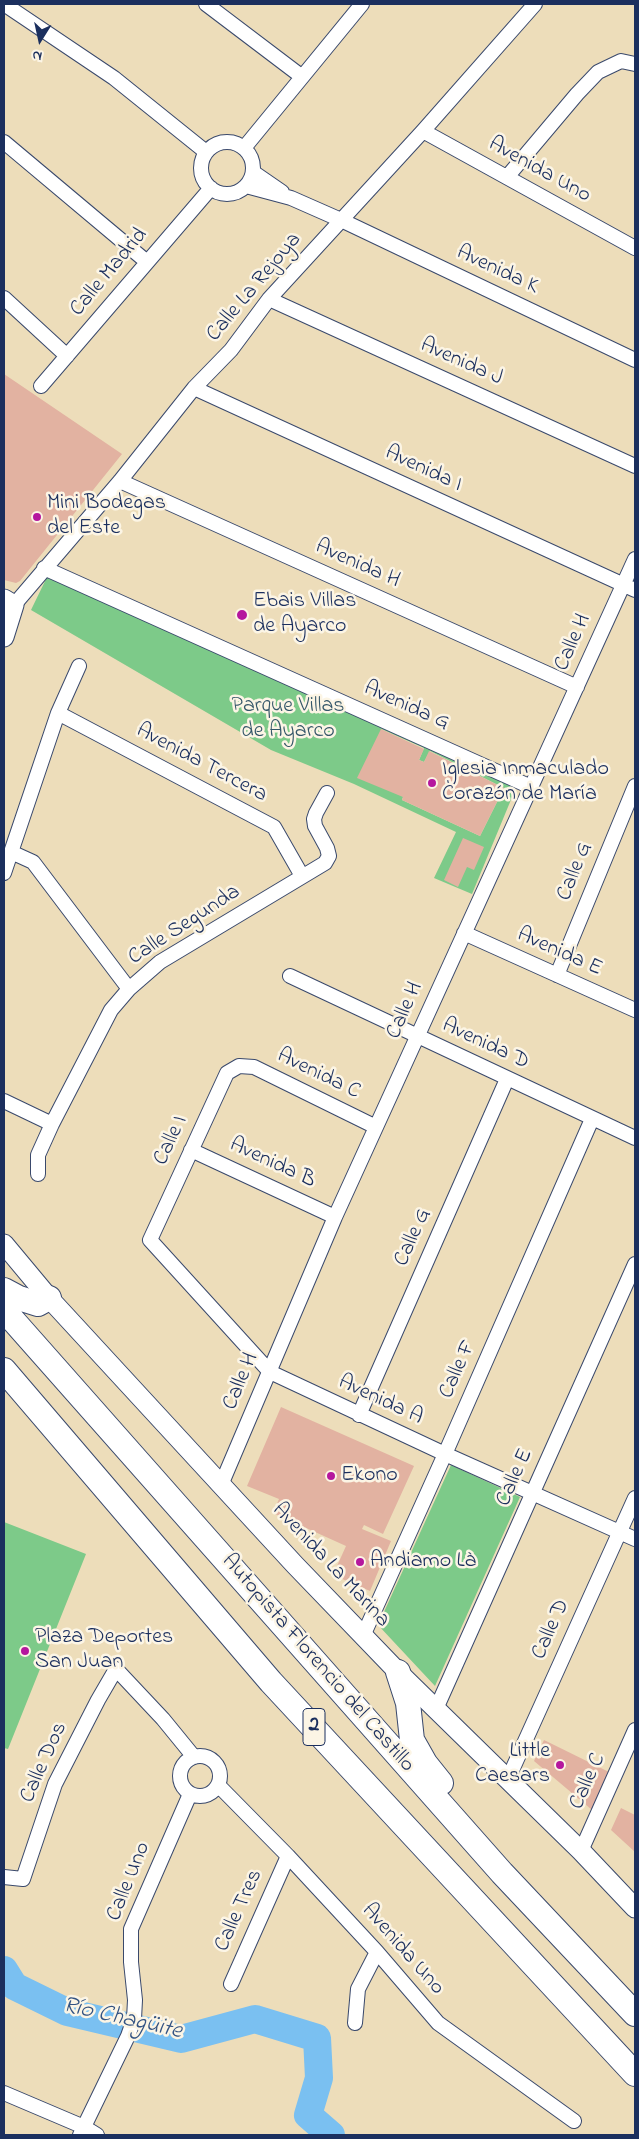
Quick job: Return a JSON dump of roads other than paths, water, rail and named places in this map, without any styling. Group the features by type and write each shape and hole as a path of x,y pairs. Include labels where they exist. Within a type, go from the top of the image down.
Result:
{"highway":[{"path":"4,1290 19,1298 38,1304 49,1298"},
{"name":"Autopista Florencio del Castillo","path":"4,1310 502,1873 635,2014"},
{"name":"Autopista Florencio del Castillo","path":"4,1370 271,1682 635,2074"},
{"path":"398,1672 408,1703 412,1740 425,1762 473,1823 502,1873"}],"street":[{"path":"4,4 114,78 206,152"},
{"path":"206,4 301,76"},
{"path":"244,148 301,76 362,4"},
{"name":"Calle La Rejoya","path":"9,602 44,568 120,480 194,388 231,350 269,299 423,131 535,4"},
{"path":"507,177 598,72 621,61 635,64"},
{"name":"Avenida Uno","path":"423,131 634,243"},
{"path":"4,142 147,262"},
{"path":"228,142 244,148 250,154 253,172 246,186 233,193 218,192 211,188 202,175 203,159 206,152 212,146 228,142"},
{"path":"253,172 291,198"},
{"path":"246,186 291,198"},
{"name":"Calle Madrid","path":"41,386 211,188"},
{"name":"Avenida K","path":"291,198 635,360"},
{"path":"4,298 67,356"},
{"name":"Avenida J","path":"269,299 635,466"},
{"name":"Avenida I","path":"194,388 629,588"},
{"name":"Avenida H","path":"120,480 577,688"},
{"name":"Calle H","path":"221,1485 335,1217 531,786 577,688 629,588 635,559"},
{"name":"Avenida G","path":"44,568 531,786"},
{"path":"4,637 9,602"},
{"path":"4,874 58,712 79,666"},
{"name":"Avenida Tercera","path":"58,712 274,827 302,876"},
{"name":"Calle G","path":"557,975 635,786"},
{"name":"Calle Segunda","path":"38,1174 38,1155 52,1124 112,1010 129,989 160,962 326,863 328,856 327,848 315,826 314,819 327,793"},
{"path":"12,852 33,862 129,989"},
{"name":"Avenida E","path":"464,934 635,1010"},
{"name":"Avenida D","path":"290,976 635,1138"},
{"name":"Avenida C","path":"239,1066 254,1067 376,1127"},
{"name":"Calle I","path":"150,1240 227,1073 239,1066"},
{"name":"Calle G","path":"359,1415 507,1079"},
{"path":"4,1101 52,1124"},
{"name":"Calle F","path":"363,1636 592,1119"},
{"name":"Avenida B","path":"191,1150 335,1217"},
{"name":"Avenida A","path":"150,1240 270,1372 359,1415 635,1539"},
{"name":"Avenida La Marina","path":"4,1244 49,1298 363,1636 635,1908"},
{"name":"Calle E","path":"436,1709 635,1264"},
{"name":"Calle D","path":"508,1779 635,1498"},
{"name":"Calle Dos","path":"4,1877 22,1879 55,1784 116,1669 163,1719 194,1757"},
{"name":"Calle C","path":"580,1851 635,1730"},
{"path":"194,1757 209,1758 216,1763 220,1770 218,1785 211,1794 200,1797 190,1794 182,1786 179,1774 184,1763 194,1757"},
{"name":"Avenida Uno","path":"218,1785 288,1856 377,1952 438,2023 574,2121"},
{"name":"Calle Uno","path":"82,2131 128,2036 134,2019 135,2000 131,1962 131,1929 190,1794"},
{"name":"Calle Tres","path":"231,1984 288,1856"},
{"path":"355,2023 358,1989 377,1952"},
{"path":"4,2093 82,2131 97,2135"}],"waterway":[{"name":"Río Chagüite","path":"4,1970 14,1986 67,2012 181,2039 255,2019 317,2038 319,2078 308,2115 331,2135"}],"place":[{"name":"Mini Bodegas del Este","path":"37,517"},
{"name":"Ebais Villas de Ayarco","path":"242,615"},
{"name":"Iglesia Inmaculado Corazón de María","path":"432,783"},
{"name":"Ekono","path":"331,1476"},
{"name":"Andiamo Là","path":"360,1562"},
{"name":"Plaza Deportes San Juan","path":"25,1651"},
{"name":"Little Caesars","path":"560,1765"}],"park label":[{"name":"Parque Villas de Ayarco","path":"288,720"}]}
